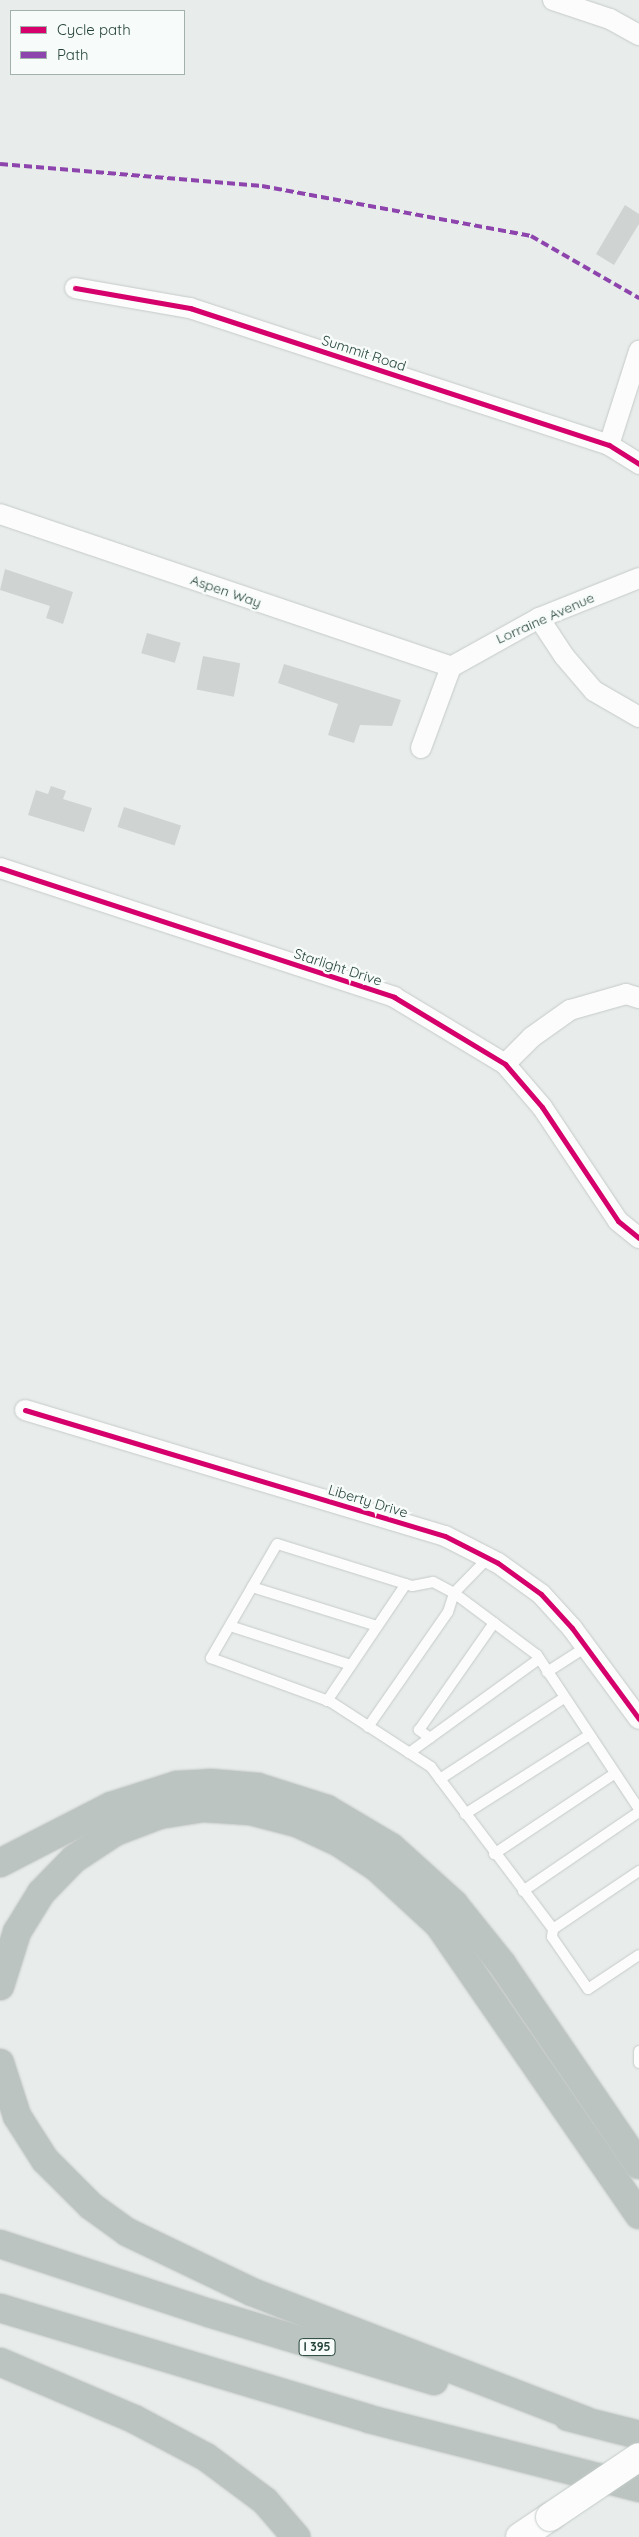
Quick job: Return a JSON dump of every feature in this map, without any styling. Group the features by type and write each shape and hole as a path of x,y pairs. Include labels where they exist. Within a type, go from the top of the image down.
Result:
{"highway":[{"path":"0,1863 111,1806 177,1785 210,1782 258,1787 326,1809 391,1847 454,1904 502,1964 639,2165"},
{"path":"0,1986 17,1932 36,1900 74,1859 115,1832 159,1815 204,1808 250,1811 297,1823 338,1842 376,1867 439,1925 639,2215"},
{"path":"0,2063 17,2116 45,2160 80,2197 127,2232 252,2292 586,2421"},
{"name":"I 395","path":"0,2244 271,2333 639,2435"},
{"path":"0,2308 369,2419 639,2488"},
{"path":"0,2362 134,2419 206,2457 265,2501 296,2537"}],"main road":[{"path":"520,2537 639,2456"}],"street":[{"path":"553,0 610,19 639,35"},
{"name":"Summit Road","path":"75,288 190,308 609,445 639,464"},
{"path":"609,445 639,351"},
{"name":"Aspen Way","path":"0,514 451,667"},
{"name":"Lorraine Avenue","path":"451,667 539,618 639,578"},
{"path":"539,618 564,656 594,691 639,717"},
{"path":"421,748 451,667"},
{"name":"Starlight Drive","path":"0,868 394,997 505,1064 542,1107 618,1221 639,1238"},
{"path":"505,1064 532,1037 570,1010 626,994 639,998"},
{"name":"Liberty Drive","path":"25,1410 445,1536 488,1558 541,1594 586,1647 639,1719"}],"lane":[{"path":"523,1891 639,1811 539,1659 454,1593 432,1582 406,1584 277,1544 211,1658 327,1701 431,1767 494,1854 523,1891 553,1929 552,1937 588,1988 639,1955"},
{"path":"368,1727 448,1612 454,1593 488,1558"},
{"path":"327,1701 406,1584"},
{"path":"252,1587 377,1626"},
{"path":"430,1738 419,1730 494,1623"},
{"path":"230,1626 351,1665"},
{"path":"548,1672 586,1647"},
{"path":"409,1753 539,1659"},
{"path":"440,1779 564,1698"},
{"path":"465,1814 588,1736"},
{"path":"494,1854 614,1774"},
{"path":"553,1929 639,1872"},
{"path":"639,2051 639,2063"}],"building":[{"path":"625,205 639,214 639,224 614,265 596,254"},
{"path":"5,569 73,592 63,624 46,618 50,606 0,590"},
{"path":"147,633 181,643 175,663 141,653"},
{"path":"203,656 240,663 234,697 197,689"},
{"path":"284,664 401,700 392,726 360,725 354,743 328,735 338,704 278,683"},
{"path":"51,786 66,791 63,799 92,808 84,832 28,815 36,790 48,794"},
{"path":"124,807 181,826 175,846 118,827"}],"marked path":[{"path":"0,164 262,186 531,236 639,298"}],"cycle path":[{"path":"75,288 190,308 609,445 639,464"},
{"path":"0,868 394,997 505,1064 542,1107 618,1221 639,1238"},
{"path":"25,1410 445,1536 498,1563 541,1594 572,1628 639,1719"}]}
